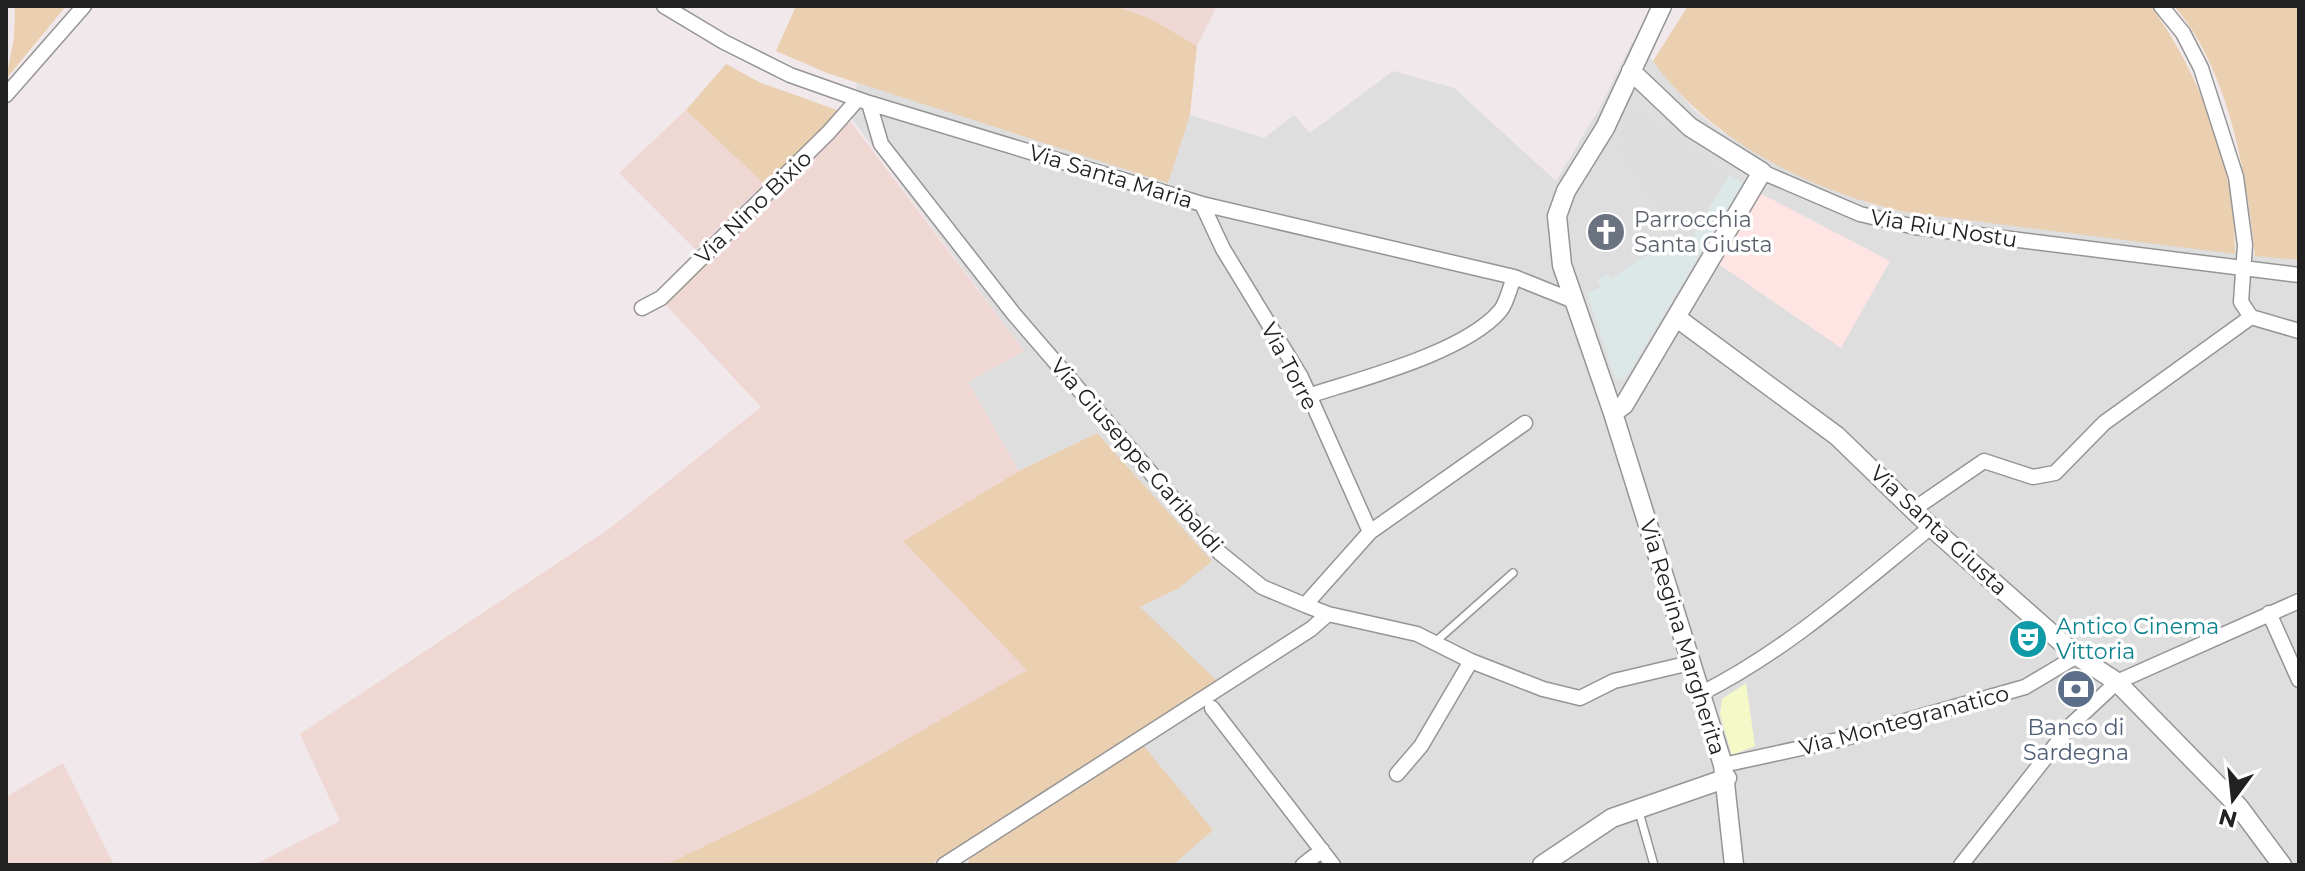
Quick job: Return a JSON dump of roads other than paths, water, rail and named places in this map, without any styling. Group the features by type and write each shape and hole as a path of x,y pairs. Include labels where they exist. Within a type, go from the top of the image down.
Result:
{"street":[{"path":"6,95 84,6"},
{"name":"Via Santa Maria","path":"664,6 724,42 790,75 864,101 1202,204 1514,277 1574,301"},
{"name":"Via Regina Margherita","path":"1662,6 1601,138 1566,191 1557,216 1562,265 1613,413 1725,772 1734,865"},
{"path":"2161,6 2183,33 2201,68 2224,133 2243,215 2241,302 2251,317 2299,331"},
{"name":"Via Riu Nostu","path":"1631,71 1690,127 1762,172 1860,214 1915,227 2299,275"},
{"name":"Via Nino Bixio","path":"642,308 661,298 864,101"},
{"name":"Via Giuseppe Garibaldi","path":"864,101 881,144 1013,313 1220,553 1262,587 1328,614 1417,634 1471,661 1543,689 1580,698 1614,681 1690,663"},
{"path":"1613,413 1624,405 1647,361 1677,318 1762,172"},
{"name":"Via Torre","path":"1202,204 1223,249 1308,396 1370,532"},
{"path":"1308,396 1407,364 1464,338 1501,310 1514,277"},
{"path":"1914,509 1984,461 2033,477 2055,473 2104,423 2251,317"},
{"name":"Via Santa Giusta","path":"1677,318 1837,436 1931,527 2077,656 2117,682 2239,807 2282,865"},
{"path":"1305,605 1370,532 1525,423"},
{"path":"1700,694 1746,670 1808,627 1931,527"},
{"path":"1961,865 2072,724 2117,682 2299,601"},
{"path":"2269,613 2299,680"},
{"path":"949,864 1311,629 1328,614"},
{"name":"Via Montegranatico","path":"1542,865 1612,818 1725,772 2025,687 2077,656"},
{"path":"1397,774 1421,746 1471,661"},
{"path":"1212,708 1333,865"},
{"path":"1303,865 1322,850"}],"lane":[{"path":"1434,643 1513,573"},
{"path":"1638,809 1654,865"}],"place":[{"name":"Parrocchia Santa Giusta","path":"1606,232"},
{"name":"Antico Cinema Vittoria","path":"2028,639"},
{"name":"Banco di Sardegna","path":"2076,689"}]}
